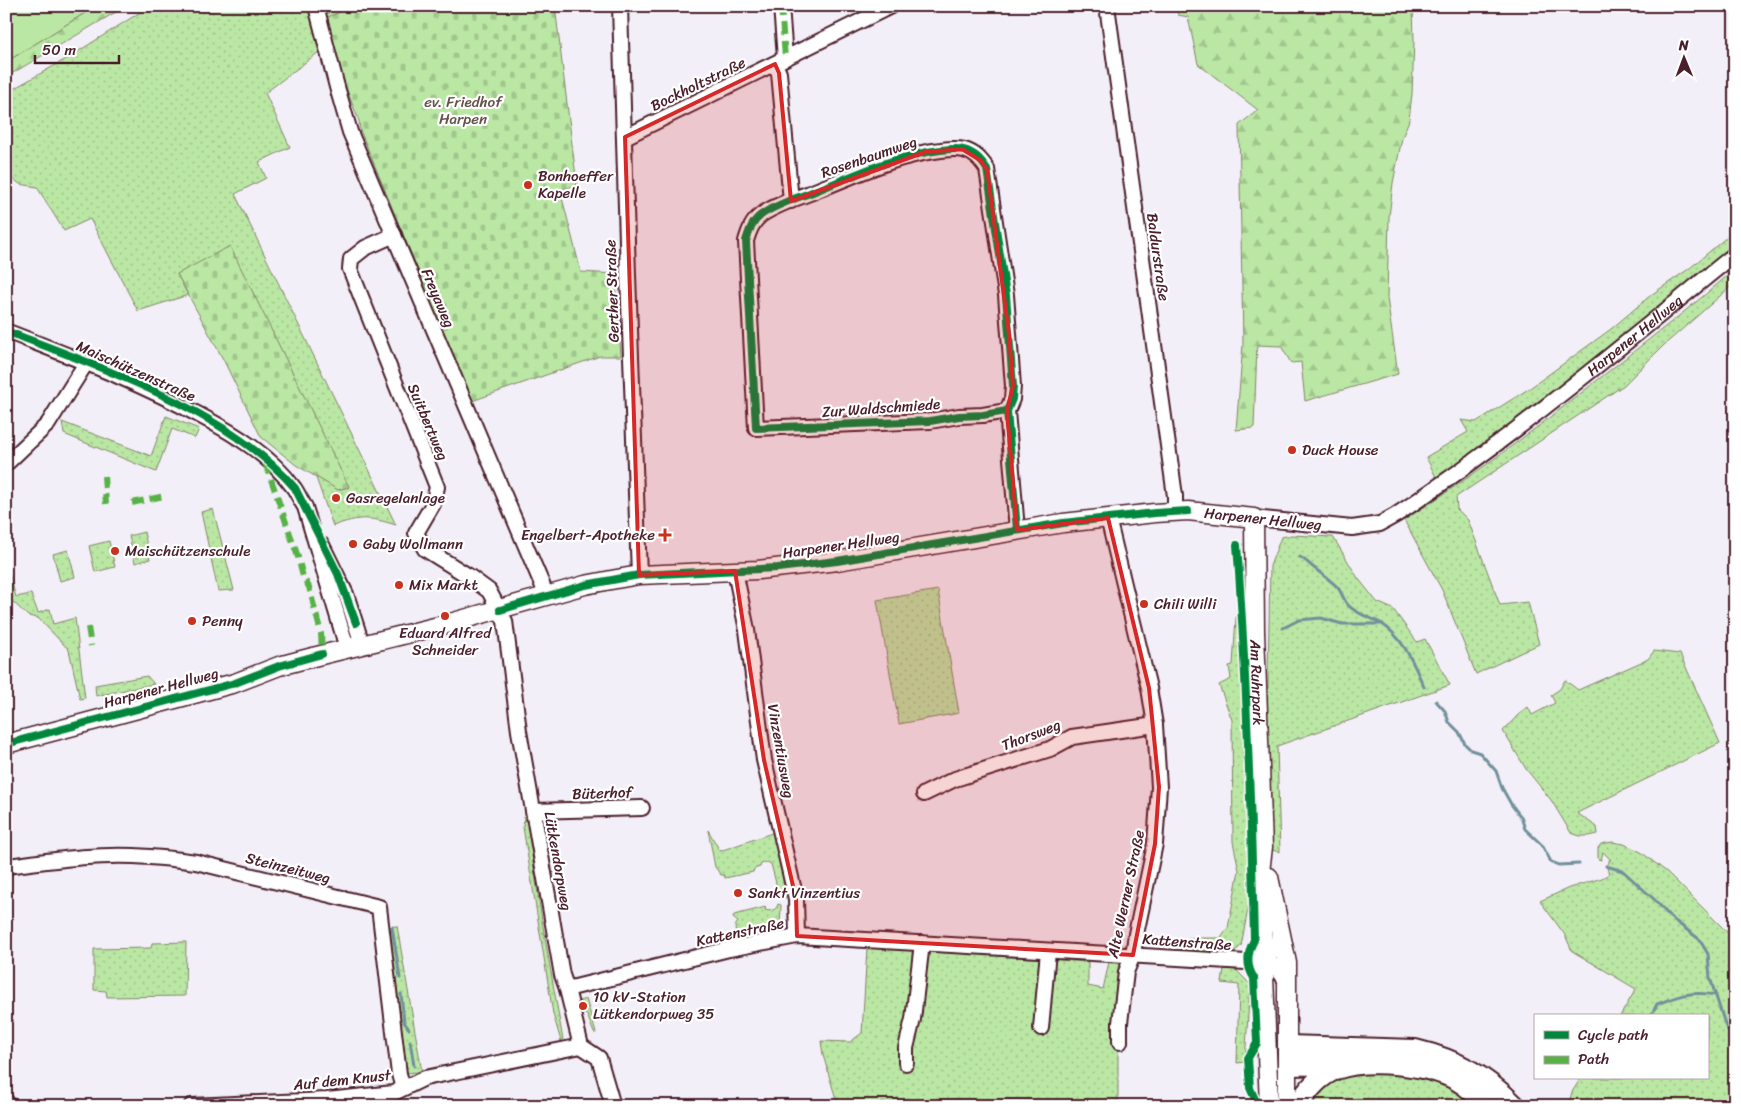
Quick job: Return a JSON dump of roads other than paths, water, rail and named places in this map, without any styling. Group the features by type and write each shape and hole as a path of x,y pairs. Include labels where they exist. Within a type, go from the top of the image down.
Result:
{"highway":[{"path":"1288,1056 1415,1050 1460,1064 1479,1074 1496,1087 1515,1106"},
{"path":"1288,1056 1360,1064 1410,1066 1442,1074 1458,1080 1477,1095 1485,1106"},
{"path":"1298,1106 1316,1081 1336,1069 1360,1064"}],"main road":[{"name":"Harpener Hellweg","path":"6,744 235,683 279,666 500,610 585,585 639,575 735,571 836,561 1017,530 1108,518 1175,512 1218,513 1254,518"},
{"name":"Am Ruhrpark","path":"1254,518 1263,847 1260,872 1269,1106"},
{"name":"Am Ruhrpark","path":"1263,847 1287,963 1287,1106"},
{"path":"1268,1069 1288,1056"}],"street":[{"name":"Freyaweg","path":"316,6 350,132 547,596"},
{"name":"Gerther Straße","path":"620,6 639,575"},
{"path":"781,6 779,73 791,201"},
{"name":"Baldurstraße","path":"1107,6 1175,496 1175,512"},
{"name":"Bockholtstraße","path":"625,137 886,7"},
{"name":"Rosenbaumweg","path":"756,428 746,241 748,231 753,222 761,215 791,201 900,158 925,152 962,149 972,153 987,169 1006,295 1013,386 1012,399 1007,411 1017,530"},
{"name":"Suitbertweg","path":"394,235 365,248 351,259 350,269 437,486 433,504 416,533 425,549 489,591 500,610"},
{"name":"Harpener Hellweg","path":"1254,518 1352,528 1380,524 1396,515 1498,444 1735,254"},
{"name":"Maischützenstraße","path":"6,331 168,399 247,443 285,477 294,488 305,508 354,646"},
{"path":"6,464 48,424 86,363"},
{"name":"Zur Waldschmiede","path":"756,428 930,421 1007,411"},
{"name":"Alte Werner Straße","path":"1108,518 1149,688 1155,725 1158,787 1155,844 1132,955 1126,972 1122,1001 1120,1042"},
{"name":"Vinzentiusweg","path":"735,571 746,630 764,760 796,899 797,936"},
{"name":"Lütkendorpweg","path":"500,610 505,621 519,731 555,942 581,1046"},
{"name":"Thorsweg","path":"924,794 954,779 1050,749 1072,737 1155,725"},
{"name":"Büterhof","path":"533,811 642,808"},
{"name":"Steinzeitweg","path":"6,866 88,857 134,856 174,859 206,864 379,907 399,1074 403,1088"},
{"path":"1279,921 1277,947 1263,963 1274,966 1288,984"},
{"name":"Kattenstraße","path":"567,990 729,949 797,936 1263,963"},
{"path":"906,1063 906,1048 913,1018 922,943"},
{"path":"1041,1028 1048,951"},
{"path":"581,1046 599,1058 613,1106"},
{"name":"Auf dem Knust","path":"191,1106 326,1100 394,1094 425,1078 581,1046"},
{"path":"6,1101 6,1106"}],"waterway":[{"path":"1300,557 1336,586 1352,608 1390,630 1408,652 1424,687"},
{"path":"1283,628 1299,620 1321,618 1342,624 1383,624"},
{"path":"1436,701 1445,711 1449,722 1459,732 1465,744 1471,750 1480,753 1496,771 1502,788 1521,817 1525,829 1542,845 1551,862 1559,865 1579,864"},
{"path":"1606,866 1623,871 1656,901 1671,918 1699,939 1708,954 1710,978 1726,1027 1735,1040"},
{"path":"392,927 400,978"},
{"path":"401,994 404,1022 409,1029"},
{"path":"1652,1014 1657,1004 1673,998 1692,994 1716,995"},
{"path":"410,1041 414,1066"}],"place":[{"name":"Bonhoeffer Kapelle","path":"528,185"},
{"name":"Duck House","path":"1292,450"},
{"name":"Gasregelanlage","path":"336,498"},
{"name":"Engelbert-Apotheke","path":"665,535"},
{"name":"Gaby Wollmann","path":"353,544"},
{"name":"Maischützenschule","path":"115,551"},
{"name":"Mix Markt","path":"399,585"},
{"name":"Chili Willi","path":"1144,604"},
{"name":"Eduard Alfred Schneider","path":"445,616"},
{"name":"Penny","path":"192,621"},
{"name":"Sankt Vinzentius","path":"738,893"},
{"name":"10 kV-Station Lütkendorpweg 35","path":"583,1006"}],"park label":[{"name":"ev. Friedhof Harpen","path":"463,110"}]}
